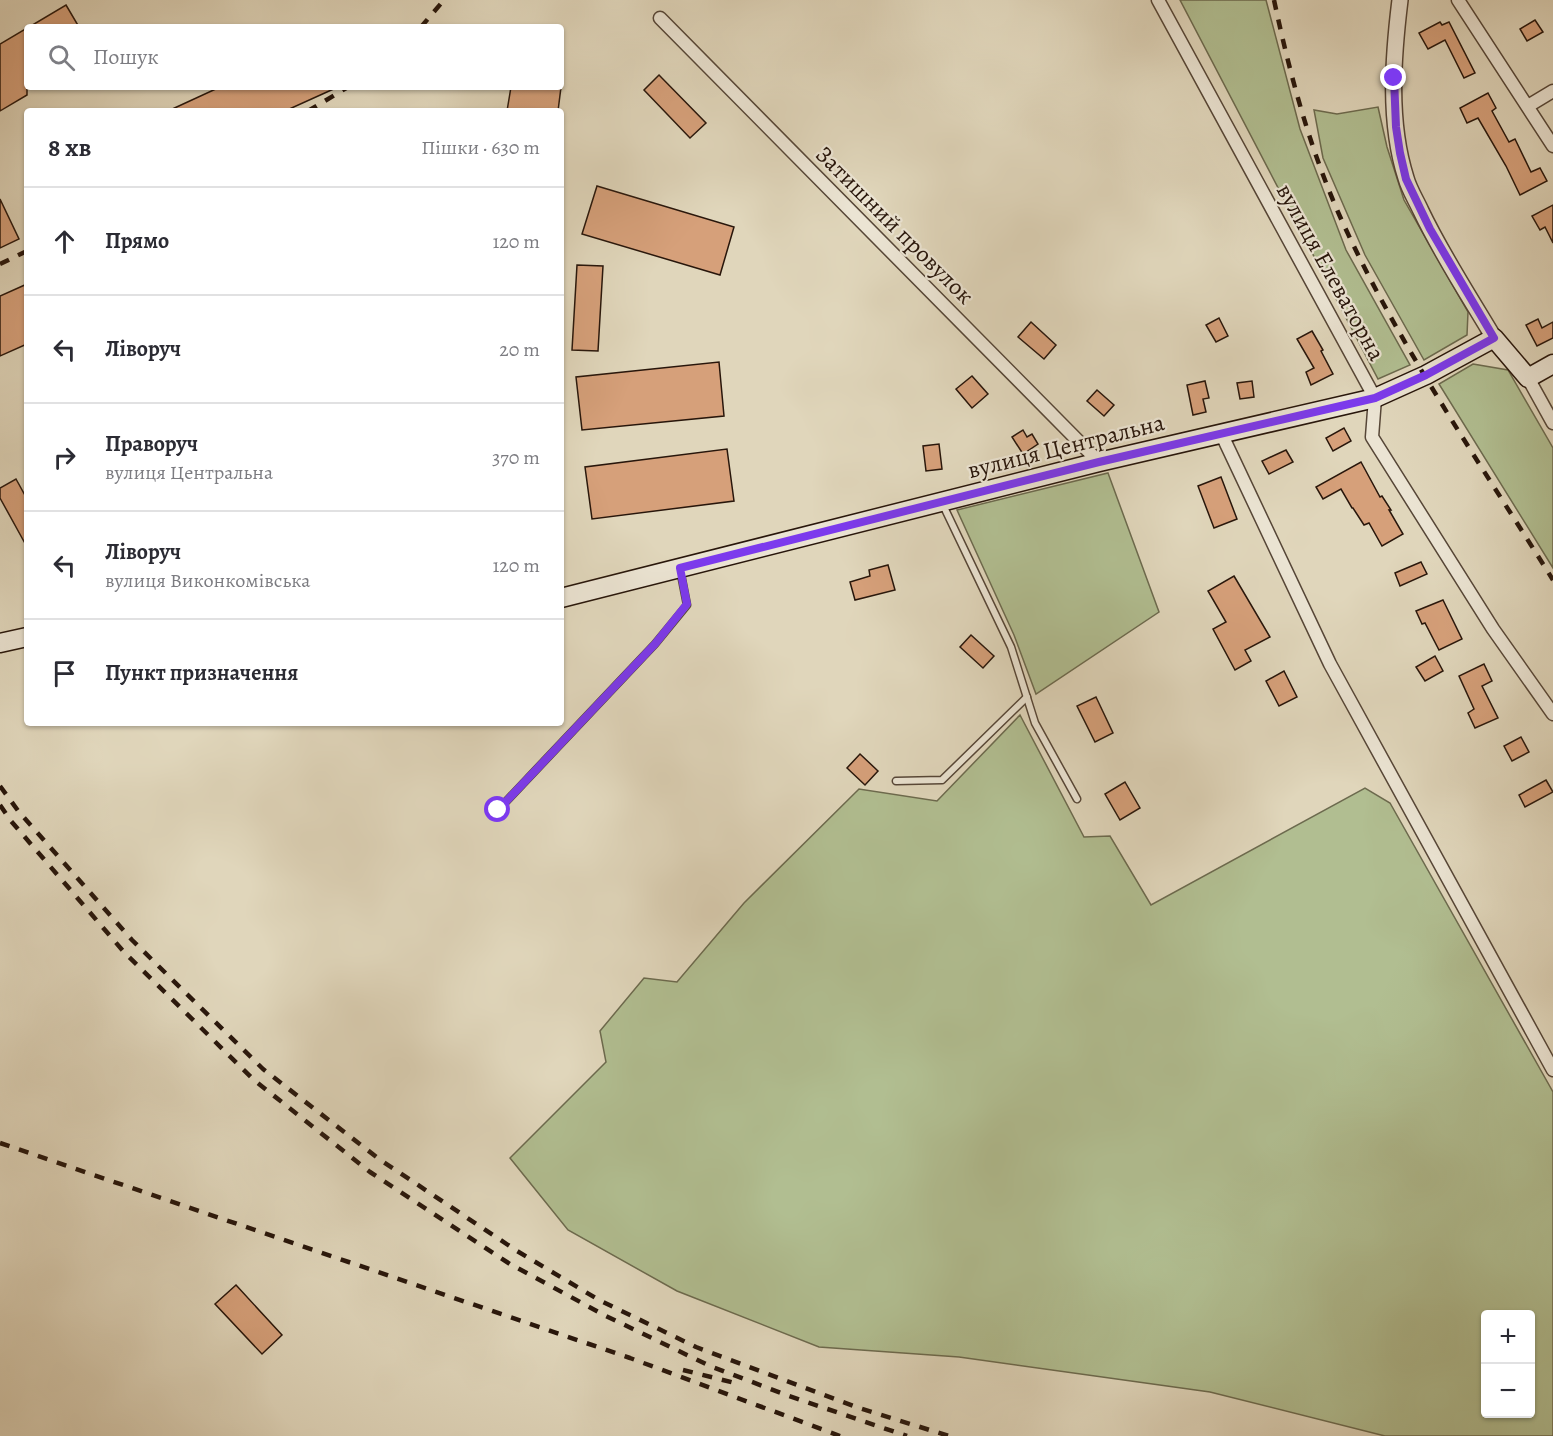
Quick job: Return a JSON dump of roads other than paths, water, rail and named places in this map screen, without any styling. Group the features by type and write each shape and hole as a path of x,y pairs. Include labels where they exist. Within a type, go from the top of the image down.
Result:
{"main road":[{"name":"вулиця Центральна","path":"564,597 1099,462 1375,398 1426,375 1494,338"},
{"path":"1494,338 1528,378 1553,364"},
{"path":"0,643 24,638"}],"street":[{"name":"вулиця Елеваторна","path":"1158,0 1375,398 1372,437 1493,629 1553,714"},
{"path":"1400,0 1394,78 1396,127 1406,179 1430,229 1494,338"},
{"path":"1458,0 1553,146"},
{"name":"Затишний провулок","path":"660,18 1099,462"},
{"path":"1528,106 1553,91"},
{"path":"1528,378 1553,423"},
{"path":"1221,433 1330,664 1553,1070"}],"lane":[{"path":"942,502 1011,647 1035,723 1077,799"},
{"path":"498,810 655,644 687,604 680,568"},
{"path":"896,781 942,780 1027,697"}],"railway":[{"path":"424,24 444,0"},
{"path":"1274,0 1302,112 1320,167 1364,268 1415,359 1553,580"},
{"path":"313,108 343,90"},
{"path":"0,264 24,252"},
{"path":"0,786 19,812 132,940 263,1069 379,1159 517,1251 599,1300 696,1347 859,1408 949,1436"},
{"path":"0,805 11,821 124,952 254,1080 370,1172 510,1264 606,1316 710,1366 789,1396 907,1436"},
{"path":"0,1143 630,1358 840,1436"},
{"path":"683,1370 735,1383"}]}
